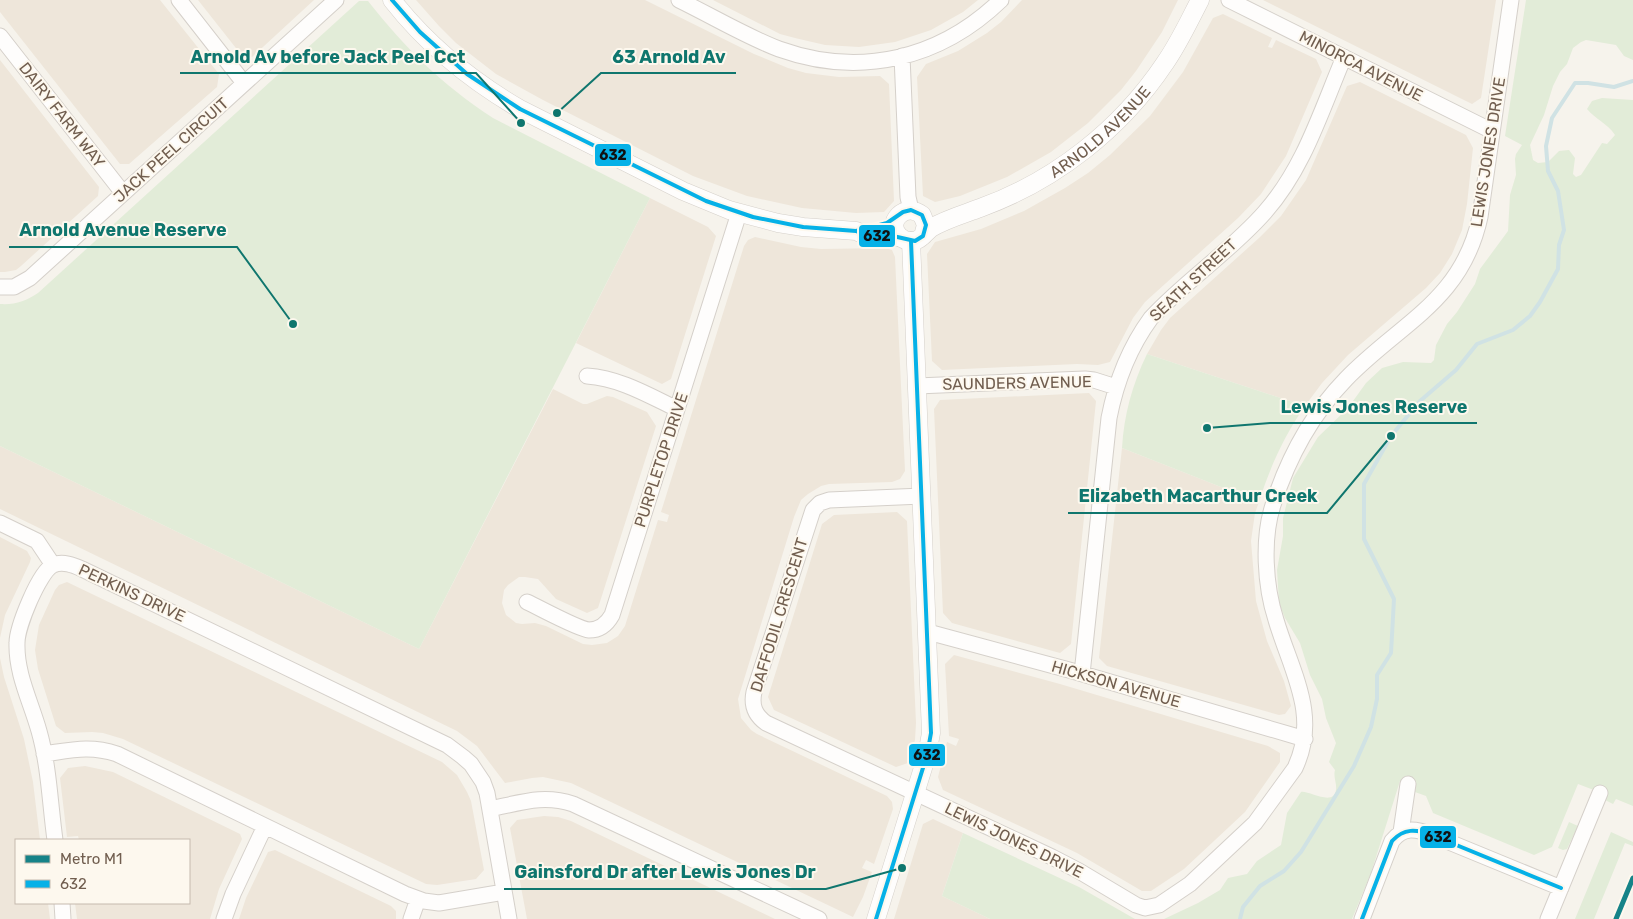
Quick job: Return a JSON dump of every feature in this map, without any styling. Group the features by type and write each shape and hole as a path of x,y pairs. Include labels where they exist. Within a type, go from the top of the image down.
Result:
{"street":[{"path":"179,0 244,83"},
{"name":"JACK PEEL CIRCUIT","path":"0,287 14,287 25,282 336,0"},
{"name":"ARNOLD AVENUE","path":"392,0 435,48 474,81 496,96 683,191 739,213 778,223 856,231 868,236 911,238 957,216 1028,187 1092,144 1125,113 1149,85 1180,39 1200,0"},
{"path":"679,0 760,40 795,54 814,59 851,63 870,62 926,50 974,24 1001,0"},
{"name":"MINORCA AVENUE","path":"1229,0 1492,131"},
{"name":"LEWIS JONES DRIVE","path":"915,793 1052,857 1136,905 1145,908 1159,905 1190,884 1260,817 1295,768 1305,739 1305,718 1302,698 1275,619 1272,602 1266,543 1268,523 1280,484 1301,440 1329,399 1363,362 1435,300 1461,268 1472,247 1477,232 1511,0"},
{"name":"DAIRY FARM WAY","path":"0,36 123,193"},
{"path":"902,56 910,214 926,225 911,238"},
{"name":"SEATH STREET","path":"1082,674 1107,430 1116,387 1132,350 1151,318 1253,225 1285,187 1304,153 1344,57"},
{"name":"PURPLETOP DRIVE","path":"528,602 589,630 600,627 609,620 739,213"},
{"name":"ARNOLD AVENUE","path":"856,231 866,227 885,224 910,214 930,216 944,213 957,216"},
{"path":"910,214 895,227 911,238"},
{"path":"876,919 927,755 931,733 911,238"},
{"path":"586,376 621,382 677,409"},
{"name":"SAUNDERS AVENUE","path":"917,386 1085,379 1116,387"},
{"name":"DAFFODIL CRESCENT","path":"915,793 766,723 756,714 752,704 813,510 820,503 829,500 922,496"},
{"path":"0,523 37,541 53,565 41,578 24,615 19,628 17,658 40,732 54,839"},
{"name":"PERKINS DRIVE","path":"53,565 65,564 82,569 447,745 463,757 476,772 487,793 510,919"},
{"name":"HICKSON AVENUE","path":"928,632 1082,674 1305,739"},
{"path":"44,754 90,748 117,754 418,899 430,903 450,902 504,892"},
{"path":"1401,832 1408,784"},
{"path":"1548,919 1600,793"},
{"path":"490,809 538,798 561,800 573,804 819,919"},
{"path":"224,919 233,894 265,826"},
{"path":"1362,919 1392,841 1407,829 1418,830 1561,888"},
{"path":"411,919 418,899"},
{"path":"62,904 63,919"}],"shaded area":[{"path":"0,0 160,0 219,74 217,87 129,164 120,164 0,12"},
{"path":"198,0 314,0 252,57 243,57"},
{"path":"416,0 645,0 754,54 788,68 806,73 839,77 880,76 889,84 894,201 884,212 856,213 802,208 747,196 693,176 496,74 456,43"},
{"path":"713,0 978,0 963,12 931,30 895,42 859,47 825,45 780,34"},
{"path":"1022,0 1178,0 1162,32 1136,71 1121,90 1088,123 1051,152 1007,177 960,196 935,202 923,196 917,77 926,64 958,51 987,33 1001,22"},
{"path":"1263,0 1496,0 1481,98 1472,104"},
{"path":"1223,14 1272,38 1268,47 1272,48 1276,40 1316,59 1322,72 1286,156 1261,194 1238,218 1145,302 1133,318 1110,362 1098,365 1077,364 942,370 932,361 927,254 935,242 981,229 1024,211 1088,173 1110,155 1150,116 1183,72 1213,18"},
{"path":"0,60 99,187 98,196 21,266 16,270 5,272 0,272"},
{"path":"1360,82 1466,135 1473,148 1462,230 1452,254 1440,273 1426,288 1348,355 1322,383 1305,406 1147,354 1170,318 1281,216 1306,180 1347,86"},
{"path":"650,198 708,227 716,236 671,379 662,384 576,343"},
{"path":"755,237 801,247 821,249 885,248 892,250 895,257 905,471 900,479 892,482 829,484 821,486 801,500 794,517 738,699 741,718 751,730 887,796 892,802 893,809 874,864 866,860 862,868 872,872 853,917 571,783 543,777 505,783 477,746 457,731 0,509 0,446 419,649 553,389 583,404 607,396 613,397 647,412 656,426 598,608 587,613 556,599 538,579 525,577 519,577 508,585 504,590 502,603 506,615 516,623 535,623 546,626 583,644 607,643 618,636 625,626 658,520 667,522 669,515 661,512 744,246 748,240"},
{"path":"1089,393 1096,401 1071,644 1060,653 952,623 943,613 934,409 940,400"},
{"path":"1122,448 1259,502 1255,513 1251,541 1256,601 1267,641 1284,681 1291,706 1285,714 1279,715 1107,666 1099,658"},
{"path":"897,512 907,521 916,723 915,740 908,763 896,767 774,710 768,697 822,524 834,515"},
{"path":"0,537 27,551 31,558 5,615 0,638"},
{"path":"67,582 442,762 457,775 471,801 484,870 476,879 437,885 426,884 123,739 103,733 65,733 56,726 38,669 35,650 39,625 55,590 59,585"},
{"path":"954,655 1060,684 1268,746 1280,753 1280,762 1245,812 1184,869 1151,891 1142,891 1077,853 943,790 938,777 947,742 956,746 959,739 949,736 945,664"},
{"path":"0,658 4,677 24,739 33,782 40,839 15,839 15,904 48,904 50,919 0,919"},
{"path":"85,766 113,772 240,834 242,839 219,889 210,919 77,919 75,904 190,904 190,839 79,839 78,836 67,837 60,778 68,768"},
{"path":"544,816 558,817 571,821 775,919 527,919 510,828 517,820"},
{"path":"933,819 963,833 942,896 990,919 894,919 923,824"},
{"path":"275,850 391,906 396,911 396,919 239,919 246,898 268,852"}],"green space":[{"path":"1526,0 1633,0 1633,60 1624,56 1616,45 1586,40 1573,48 1567,64 1560,72 1553,86 1544,115 1530,145 1533,160 1538,163 1548,162 1559,151 1569,150 1575,158 1573,174 1576,177 1581,175 1602,143 1607,144 1615,135 1587,109 1592,101 1602,98 1633,100 1633,806 1616,799 1613,804 1605,800 1607,795 1578,784 1552,847 1534,855 1433,813 1426,796 1415,792 1416,786 1400,781 1371,873 1352,919 1164,919 1220,890 1228,878 1247,874 1257,861 1281,845 1287,813 1301,792 1326,798 1334,795 1336,790 1335,770 1329,762 1336,743 1326,718 1322,699 1310,675 1300,643 1285,618 1279,603 1277,570 1283,536 1283,518 1293,478 1318,437 1348,408 1366,383 1382,368 1403,362 1431,363 1434,360 1436,345 1447,324 1475,284 1480,269 1508,231 1510,195 1516,175 1515,159 1522,145 1505,136"},
{"path":"359,1 368,1 425,65 440,79 493,118 650,198 419,649 0,446 0,304 20,302 38,293"},
{"path":"1147,354 1305,406 1278,452 1259,502 1122,448 1130,400"},
{"path":"1569,822 1578,826 1567,849 1563,850 1558,848"},
{"path":"1611,832 1633,842 1633,846 1625,843 1594,919 1575,919"},
{"path":"963,833 1079,887 1135,919 990,919 942,896"}],"waterway":[{"path":"1240,919 1243,907 1260,886 1284,871 1301,852 1354,766 1371,727 1377,699 1377,675 1391,653 1394,599 1364,539 1364,484 1391,436 1420,401 1456,370 1477,344 1513,330 1530,316 1558,269 1559,245 1564,230 1558,191 1548,171 1546,146 1552,118 1575,83 1614,87 1633,81"}],"metro line":[{"name":"M1","path":"1616,919 1633,878"}],"transit line":[{"name":"632","path":"392,0 420,32 467,74"},
{"name":"632","path":"467,74 520,109"},
{"name":"632","path":"467,74 520,109"},
{"name":"632","path":"520,109 706,201"},
{"name":"632","path":"706,201 753,217"},
{"name":"632","path":"706,201 753,217"},
{"name":"632","path":"911,210 922,215 926,225 923,236 915,241 893,236 867,236 856,231 887,223 903,212 911,210"},
{"name":"632","path":"753,217 803,227"},
{"name":"632","path":"753,217 803,227"},
{"name":"632","path":"803,227 856,231"},
{"name":"632","path":"803,227 856,231"},
{"name":"632","path":"876,919 927,755 931,733 911,241"},
{"name":"632","path":"1362,919 1392,841 1401,834 1410,831 1432,835 1561,888"}],"place":[{"name":"63 Arnold Av","path":"557,113"},
{"name":"Arnold Av before Jack Peel Cct","path":"521,123"},
{"name":"Arnold Avenue Reserve","path":"293,324"},
{"name":"Lewis Jones Reserve","path":"1207,428"},
{"name":"Elizabeth Macarthur Creek","path":"1391,436"},
{"name":"Gainsford Dr after Lewis Jones Dr","path":"902,868"}]}
